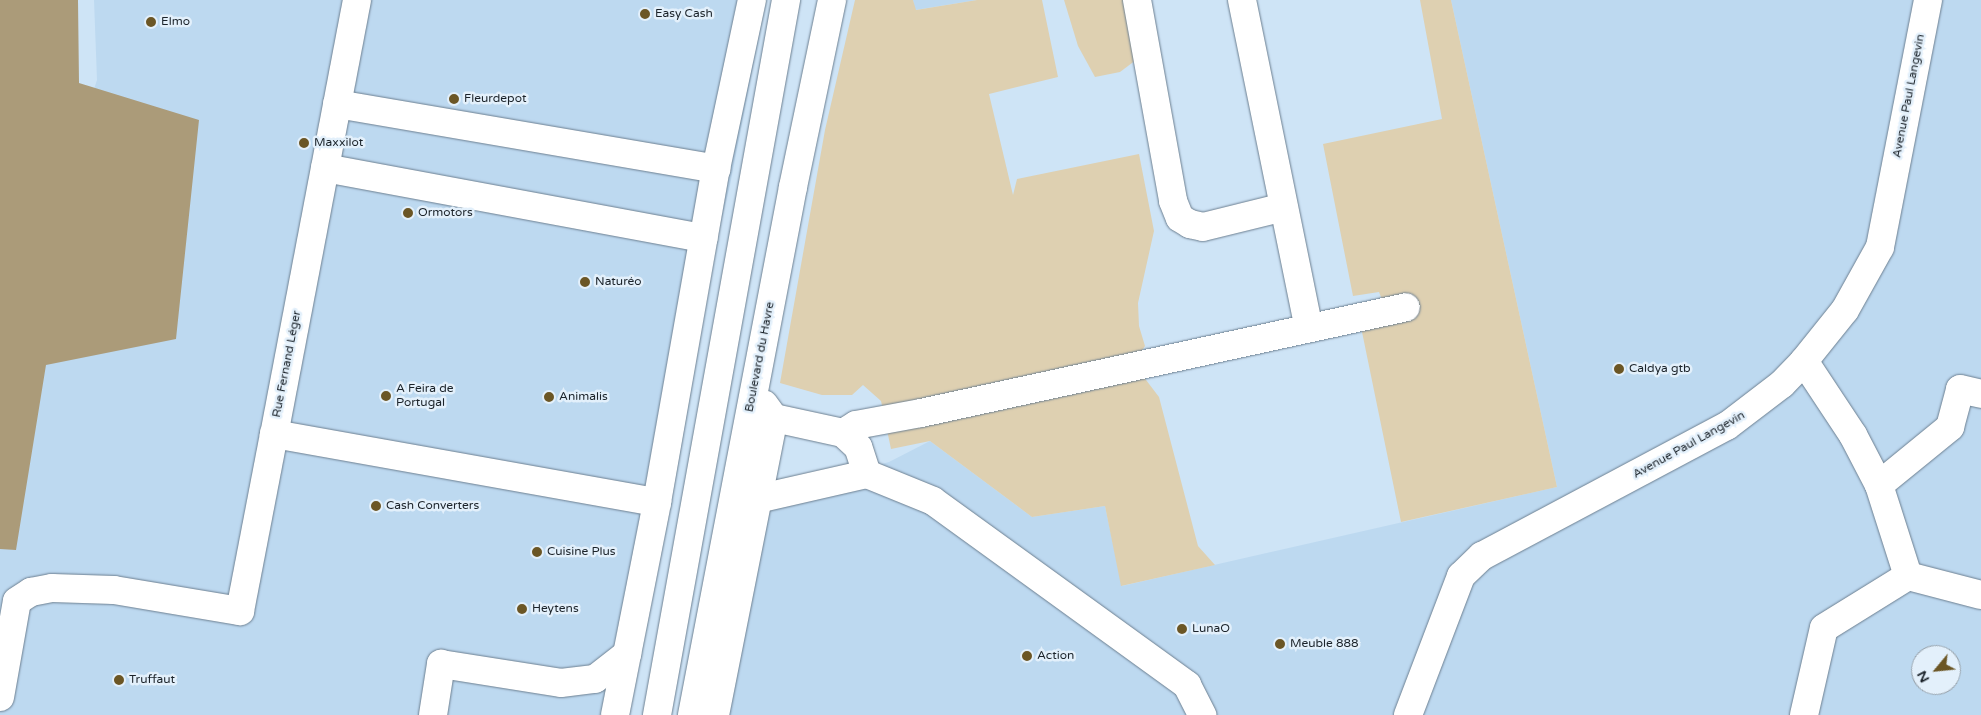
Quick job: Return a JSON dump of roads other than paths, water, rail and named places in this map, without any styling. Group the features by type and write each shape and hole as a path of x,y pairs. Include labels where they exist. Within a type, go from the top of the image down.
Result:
{"main road":[{"name":"Rue Fernand Léger","path":"357,0 274,434 657,502"},
{"path":"616,715 657,502 716,169 752,0"},
{"path":"657,715 709,436 746,210 786,0"},
{"name":"Boulevard du Havre","path":"692,715 753,392 832,0"},
{"path":"1137,0 1173,201 1180,218 1190,224 1203,227 1284,207"},
{"path":"1242,0 1309,328"},
{"name":"Avenue Paul Langevin","path":"1408,715 1461,576 1482,556 1727,426 1782,384 1804,361 1845,310 1880,247 1926,0"},
{"path":"337,104 716,169"},
{"path":"325,168 704,238"},
{"path":"842,433 856,425 921,413 1406,307"},
{"path":"1804,361 1853,435 1879,485 1908,576"},
{"path":"1879,485 1950,428 1960,389 1981,394"},
{"path":"753,392 774,418 842,433 858,447 867,474"},
{"path":"715,715 774,418"},
{"path":"0,696 17,601 31,592 52,588 114,590 240,611 274,434"},
{"path":"757,499 867,474 933,501 1187,685 1202,715"},
{"path":"1804,715 1824,628 1908,576 1981,595"},
{"path":"433,715 441,664 561,682 595,679 628,654"}],"place":[{"name":"Easy Cash","path":"645,14"},
{"name":"Elmo","path":"151,22"},
{"name":"Fleurdepot","path":"454,99"},
{"name":"Maxxilot","path":"304,143"},
{"name":"Ormotors","path":"408,213"},
{"name":"Naturéo","path":"585,282"},
{"name":"Caldya gtb","path":"1619,369"},
{"name":"A Feira de Portugal","path":"386,396"},
{"name":"Animalis","path":"549,397"},
{"name":"Cash Converters","path":"376,506"},
{"name":"Cuisine Plus","path":"537,552"},
{"name":"Heytens","path":"522,609"},
{"name":"LunaO","path":"1182,629"},
{"name":"Meuble 888","path":"1280,644"},
{"name":"Action","path":"1027,656"},
{"name":"Truffaut","path":"119,680"}]}
